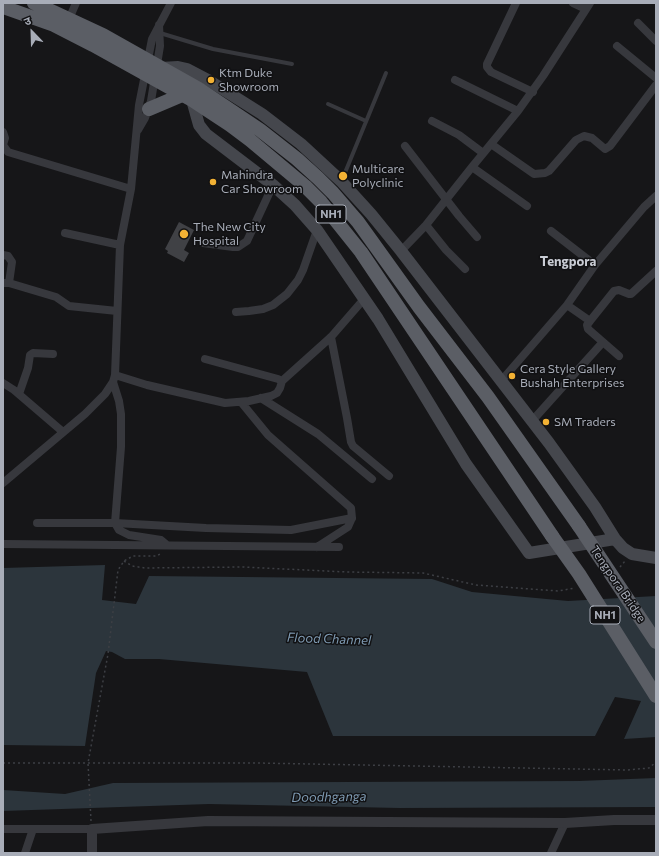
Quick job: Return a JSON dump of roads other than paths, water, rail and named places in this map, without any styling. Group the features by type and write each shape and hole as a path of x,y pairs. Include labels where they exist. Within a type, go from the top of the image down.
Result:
{"highway":[{"name":"NH1","path":"34,3 103,35 153,70 187,98 230,125 267,153 305,186 334,217 377,275 579,574 656,696"},
{"name":"NH1","path":"3,7 54,25 153,70"},
{"name":"Tengpora Bridge","path":"153,70 199,89 260,130 297,159 333,193 362,228 419,307 488,397 579,526 656,642"},
{"path":"149,109 187,98"}],"main road":[{"path":"153,70 178,67 187,69 208,80 262,114 301,144 341,181 371,214 401,251 532,421 595,507 615,539 623,548 632,554 656,558"},
{"path":"187,98 199,125 206,134 273,185 295,205 317,230 364,299 466,464 529,554 615,539"}],"street":[{"path":"69,19 76,3"},
{"path":"137,132 149,109 153,70 152,39 159,29 171,3"},
{"path":"516,3 487,64 487,67 491,72 533,92"},
{"path":"401,251 447,200 533,92 588,6 574,3"},
{"path":"638,23 656,41"},
{"path":"617,46 656,78"},
{"path":"153,70 139,105 131,189 120,245 114,378 121,414 121,447 115,523 119,530 129,535 161,540 167,545"},
{"path":"455,80 518,111"},
{"path":"491,144 534,174 544,173 549,171 576,140 584,136 592,138 605,149 610,146 656,85"},
{"path":"432,121 459,135 484,153"},
{"path":"3,132 5,138 3,145 8,152 131,189"},
{"path":"405,146 477,237"},
{"path":"472,167 526,206"},
{"path":"203,243 238,247 247,241 273,185"},
{"path":"501,381 567,305 596,265 644,207 656,196"},
{"path":"426,224 446,250 465,269"},
{"path":"236,312 262,309 273,305 287,294 298,280 303,270 317,230"},
{"path":"551,231 596,265"},
{"path":"65,233 120,245"},
{"path":"3,255 8,256 12,262 6,283 56,297 69,306 117,311"},
{"path":"619,356 588,329 587,326 614,291 619,290 631,294 656,271"},
{"path":"114,378 224,403 241,402 277,393 282,381 331,337 364,299"},
{"path":"567,305 590,321"},
{"path":"331,337 351,442 389,476"},
{"path":"532,421 602,342"},
{"path":"19,394 28,368 30,355 34,353 53,354"},
{"path":"205,359 282,381"},
{"path":"3,483 86,414 105,394 114,378"},
{"path":"3,384 19,394 63,432"},
{"path":"261,398 318,434 372,479"},
{"path":"241,402 268,434 351,508 352,518 348,528 317,547"},
{"path":"38,523 115,523 206,528 291,530 352,518"},
{"path":"3,544 339,547"},
{"path":"3,829 92,829 208,822 565,823 614,820 656,820"},
{"path":"550,853 565,823"},
{"path":"25,853 33,829"},
{"path":"92,829 92,853"}],"lane":[{"path":"159,29 213,49 292,64"},
{"path":"341,181 386,73"},
{"path":"328,104 366,121"}],"water":[{"name":"Flood Channel","path":"105,565 102,600 136,604 149,576 432,579 472,592 568,601 656,596 656,737 624,739 641,701 615,697 595,736 333,736 307,672 159,659 125,659 112,652 106,651 96,673 85,746 3,745 3,568"},
{"name":"Doodhganga","path":"656,778 656,807 400,808 209,804 3,811 3,790 65,794 113,783 579,781"}],"place":[{"name":"Ktm Duke Showroom","path":"211,80"},
{"name":"Multicare Polyclinic","path":"343,176"},
{"name":"Mahindra Car Showroom","path":"213,182"},
{"name":"The New City Hospital","path":"184,234"},
{"name":"Cera Style Gallery Bushah Enterprises","path":"512,376"},
{"name":"SM Traders","path":"546,422"}],"district":[{"name":"Tengpora","path":"568,262"}]}
